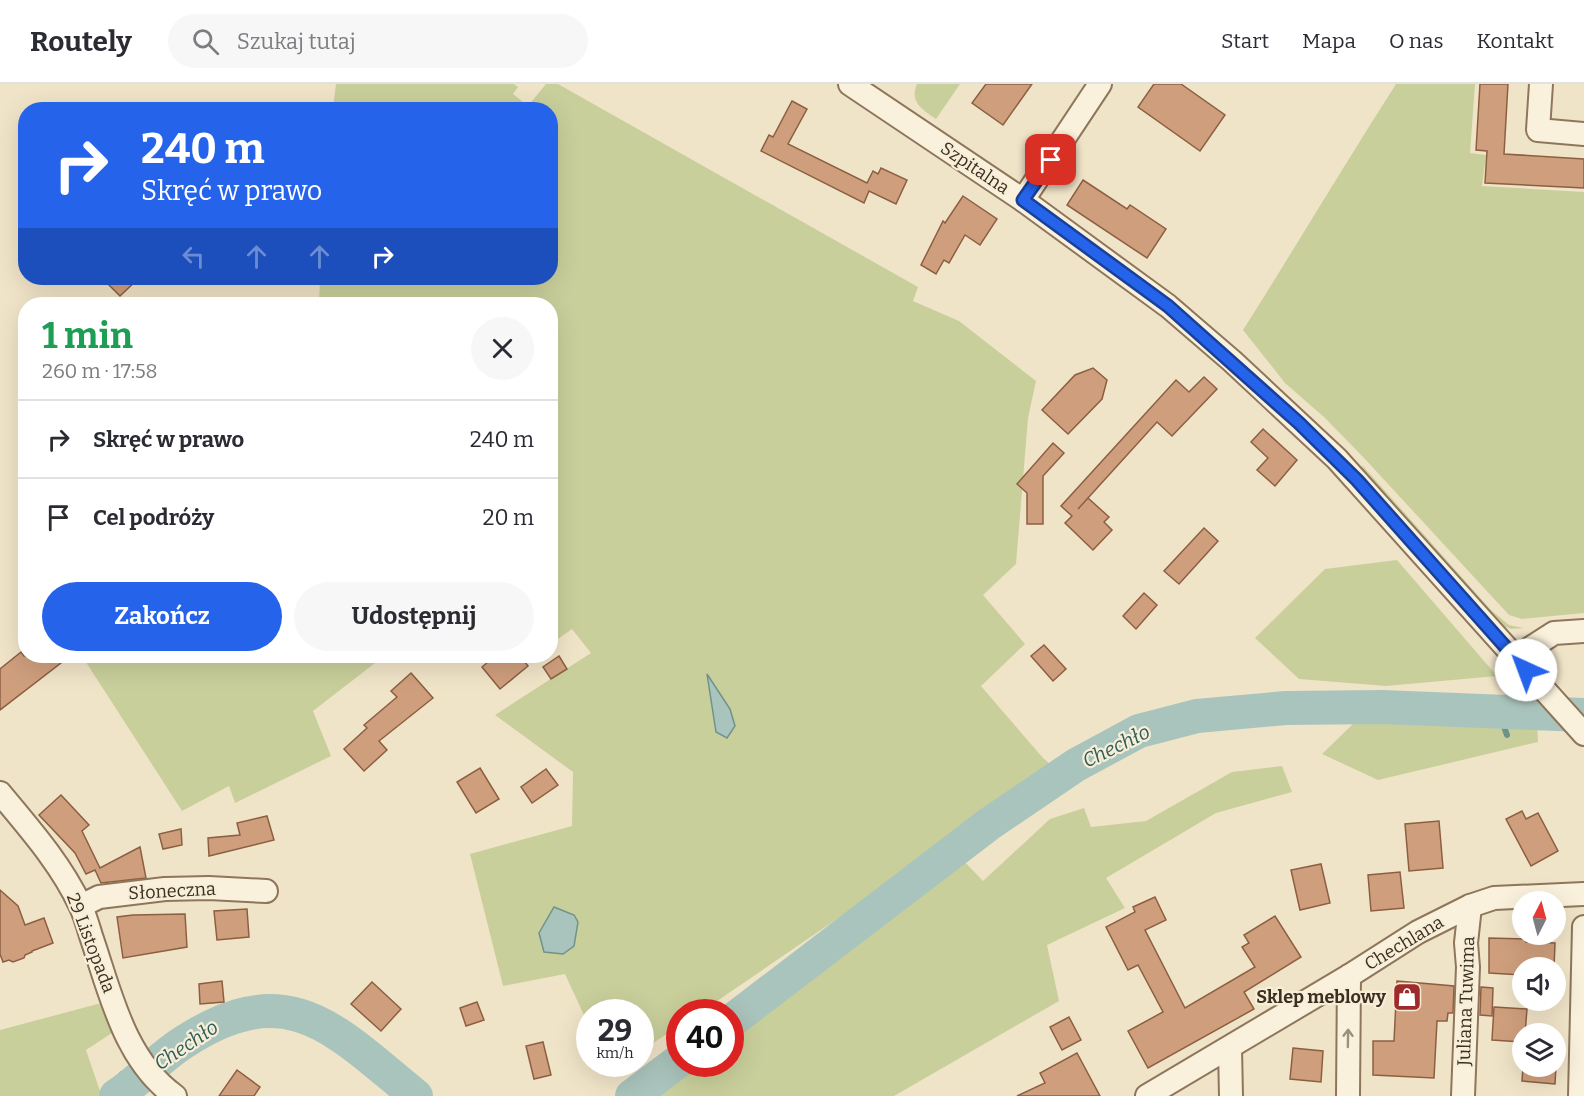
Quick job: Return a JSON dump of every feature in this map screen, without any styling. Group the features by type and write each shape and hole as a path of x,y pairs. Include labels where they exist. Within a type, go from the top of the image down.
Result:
{"street":[{"name":"Szpitalna","path":"850,84 1023,200 1168,306 1299,423 1357,480 1584,734"},
{"path":"1023,200 1100,84"},
{"path":"1541,84 1538,130 1584,134"},
{"path":"1515,658 1554,633 1584,631"},
{"name":"29 Listopada","path":"0,793 61,873 81,906 128,1041 143,1064 170,1093"},
{"name":"Słoneczna","path":"81,906 99,897 165,889 209,888 266,891"},
{"name":"Chechlana","path":"1161,1092 1418,932 1470,906 1494,898 1584,894"},
{"name":"Juliana Tuwima","path":"1463,1096 1470,906"},
{"path":"1580,1096 1584,927"},
{"path":"1348,1096 1349,976"},
{"path":"1230,1048 1231,1096"}],"green space":[{"path":"336,84 514,84 518,87 513,94 523,102 334,102"},
{"path":"546,84 558,84 918,287 913,301 959,321 1036,381 1028,418 1016,564 983,595 1025,644 981,686 1043,758 1056,769 720,999 666,999 666,1035 654,1042 654,999 577,999 565,974 503,986 470,854 572,826 573,772 495,715 591,653 572,629 558,639 558,297 319,297 320,285 558,285 558,102 531,102"},
{"path":"917,84 960,84 936,119 922,109 916,101"},
{"path":"1396,84 1475,84 1470,153 1486,155 1482,186 1584,192 1584,613 1522,619 1509,615 1364,458 1325,418 1285,383 1243,330"},
{"path":"1147,279 1180,299 1299,406 1297,409"},
{"path":"1362,465 1491,610 1509,625 1524,628 1511,629 1501,625 1364,473"},
{"path":"1397,560 1497,676 1386,686 1299,679 1255,638 1325,569"},
{"path":"87,663 375,663 313,711 331,756 235,803 229,786 182,811"},
{"path":"1357,720 1537,724 1538,742 1378,780 1322,754"},
{"path":"1282,766 1292,792 1216,813 1106,878 1125,908 1047,945 1059,1001 894,1096 652,1096 677,1077 744,1077 744,1026 962,859 983,881 1050,819 1084,808 1091,827 1146,821 1232,772"},
{"path":"109,1001 118,1029 86,1050 101,1094 98,1096 0,1096 0,1030"}],"water":[{"path":"707,674 730,709 735,726 727,738 716,732"},
{"path":"554,907 574,915 578,922 574,946 563,954 544,952 539,933"}],"building":[{"path":"986,84 1032,84 1003,125 972,103"},
{"path":"1154,84 1181,84 1225,115 1200,151 1138,107"},
{"path":"1480,84 1508,84 1504,154 1584,159 1584,188 1485,183 1487,151 1476,150"},
{"path":"792,101 807,109 788,144 867,183 873,171 878,174 881,168 907,180 896,204 869,191 864,203 761,151 769,135 773,137"},
{"path":"1083,180 1127,209 1130,205 1166,229 1147,258 1067,205"},
{"path":"963,196 997,219 980,245 965,235 949,263 944,260 936,274 921,265 943,221 945,223"},
{"path":"109,285 132,285 120,296"},
{"path":"1093,368 1107,380 1102,399 1068,434 1042,410 1075,375"},
{"path":"1204,377 1217,389 1172,436 1157,422 1078,509 1088,498 1109,517 1104,522 1112,530 1093,550 1065,523 1072,516 1061,506 1176,380 1189,392"},
{"path":"1263,429 1297,460 1275,486 1257,470 1268,458 1251,442"},
{"path":"1053,443 1064,453 1043,476 1043,524 1027,524 1027,493 1017,484"},
{"path":"1204,528 1218,541 1179,584 1164,571"},
{"path":"1144,593 1157,605 1136,629 1123,616"},
{"path":"1044,645 1066,669 1053,681 1031,656"},
{"path":"18,654 18,663 61,663 0,710 0,669"},
{"path":"558,657 567,669 551,679 543,667 549,663 558,663"},
{"path":"487,663 526,663 528,666 500,689 482,667"},
{"path":"411,673 433,698 379,741 387,750 364,771 344,749 367,728 364,725 397,697 391,691"},
{"path":"480,768 499,799 476,813 457,782"},
{"path":"546,769 558,785 532,803 521,787"},
{"path":"61,795 89,825 82,831 100,868 140,847 146,878 101,883 95,870 86,874 75,853 39,815"},
{"path":"1522,811 1526,819 1538,813 1558,851 1531,866 1506,819"},
{"path":"267,816 274,840 209,856 208,838 240,835 237,823"},
{"path":"1439,821 1443,868 1409,871 1405,824"},
{"path":"181,829 182,845 163,849 159,834"},
{"path":"1321,864 1330,903 1300,910 1291,870"},
{"path":"1400,872 1404,908 1371,911 1368,875"},
{"path":"0,890 18,906 25,925 44,918 53,943 32,951 24,958 13,962 9,960 3,962 0,954"},
{"path":"1155,897 1166,920 1145,930 1185,1008 1255,967 1242,947 1249,943 1244,935 1275,916 1301,957 1244,992 1254,1009 1148,1068 1128,1031 1163,1012 1138,965 1128,970 1106,927 1135,912 1133,907"},
{"path":"247,909 249,937 217,940 214,911"},
{"path":"185,914 187,947 123,958 117,917"},
{"path":"1489,938 1512,939 1512,945 1555,945 1554,957 1512,957 1512,974 1489,973"},
{"path":"222,981 224,1002 200,1004 199,984"},
{"path":"1397,981 1454,986 1453,1013 1448,1013 1447,1021 1437,1021 1434,1078 1373,1075 1373,1041 1394,1041"},
{"path":"372,982 401,1009 381,1031 351,1004"},
{"path":"1481,987 1493,988 1492,1016 1480,1015"},
{"path":"477,1002 484,1020 466,1026 460,1008"},
{"path":"1494,1007 1527,1011 1526,1023 1512,1023 1512,1041 1492,1040"},
{"path":"1069,1017 1081,1040 1062,1050 1050,1027"},
{"path":"543,1042 551,1075 534,1079 526,1046"},
{"path":"1293,1048 1323,1051 1321,1082 1290,1079"},
{"path":"1077,1053 1100,1096 1017,1096 1045,1083 1040,1073"},
{"path":"237,1070 260,1087 254,1096 219,1096"},
{"path":"1522,1077 1555,1077 1555,1084 1522,1081"}],"waterway":[{"name":"Chechło","path":"744,1011 989,824 1076,765 1139,731 1197,716 1286,708 1382,707 1584,715"},
{"path":"1499,713 1507,735"},
{"name":"Chechło","path":"116,1096 184,1042 221,1022 253,1012 282,1012 309,1019 335,1032 416,1096"},
{"name":"Chechło","path":"632,1096 666,1070"},
{"path":"122,1074 125,1090"}],"place":[{"name":"Sklep meblowy","path":"1407,997"}],"route":[{"path":"1051,160 1023,200 1168,306 1299,423 1357,480 1446,583 1526,670"}]}
